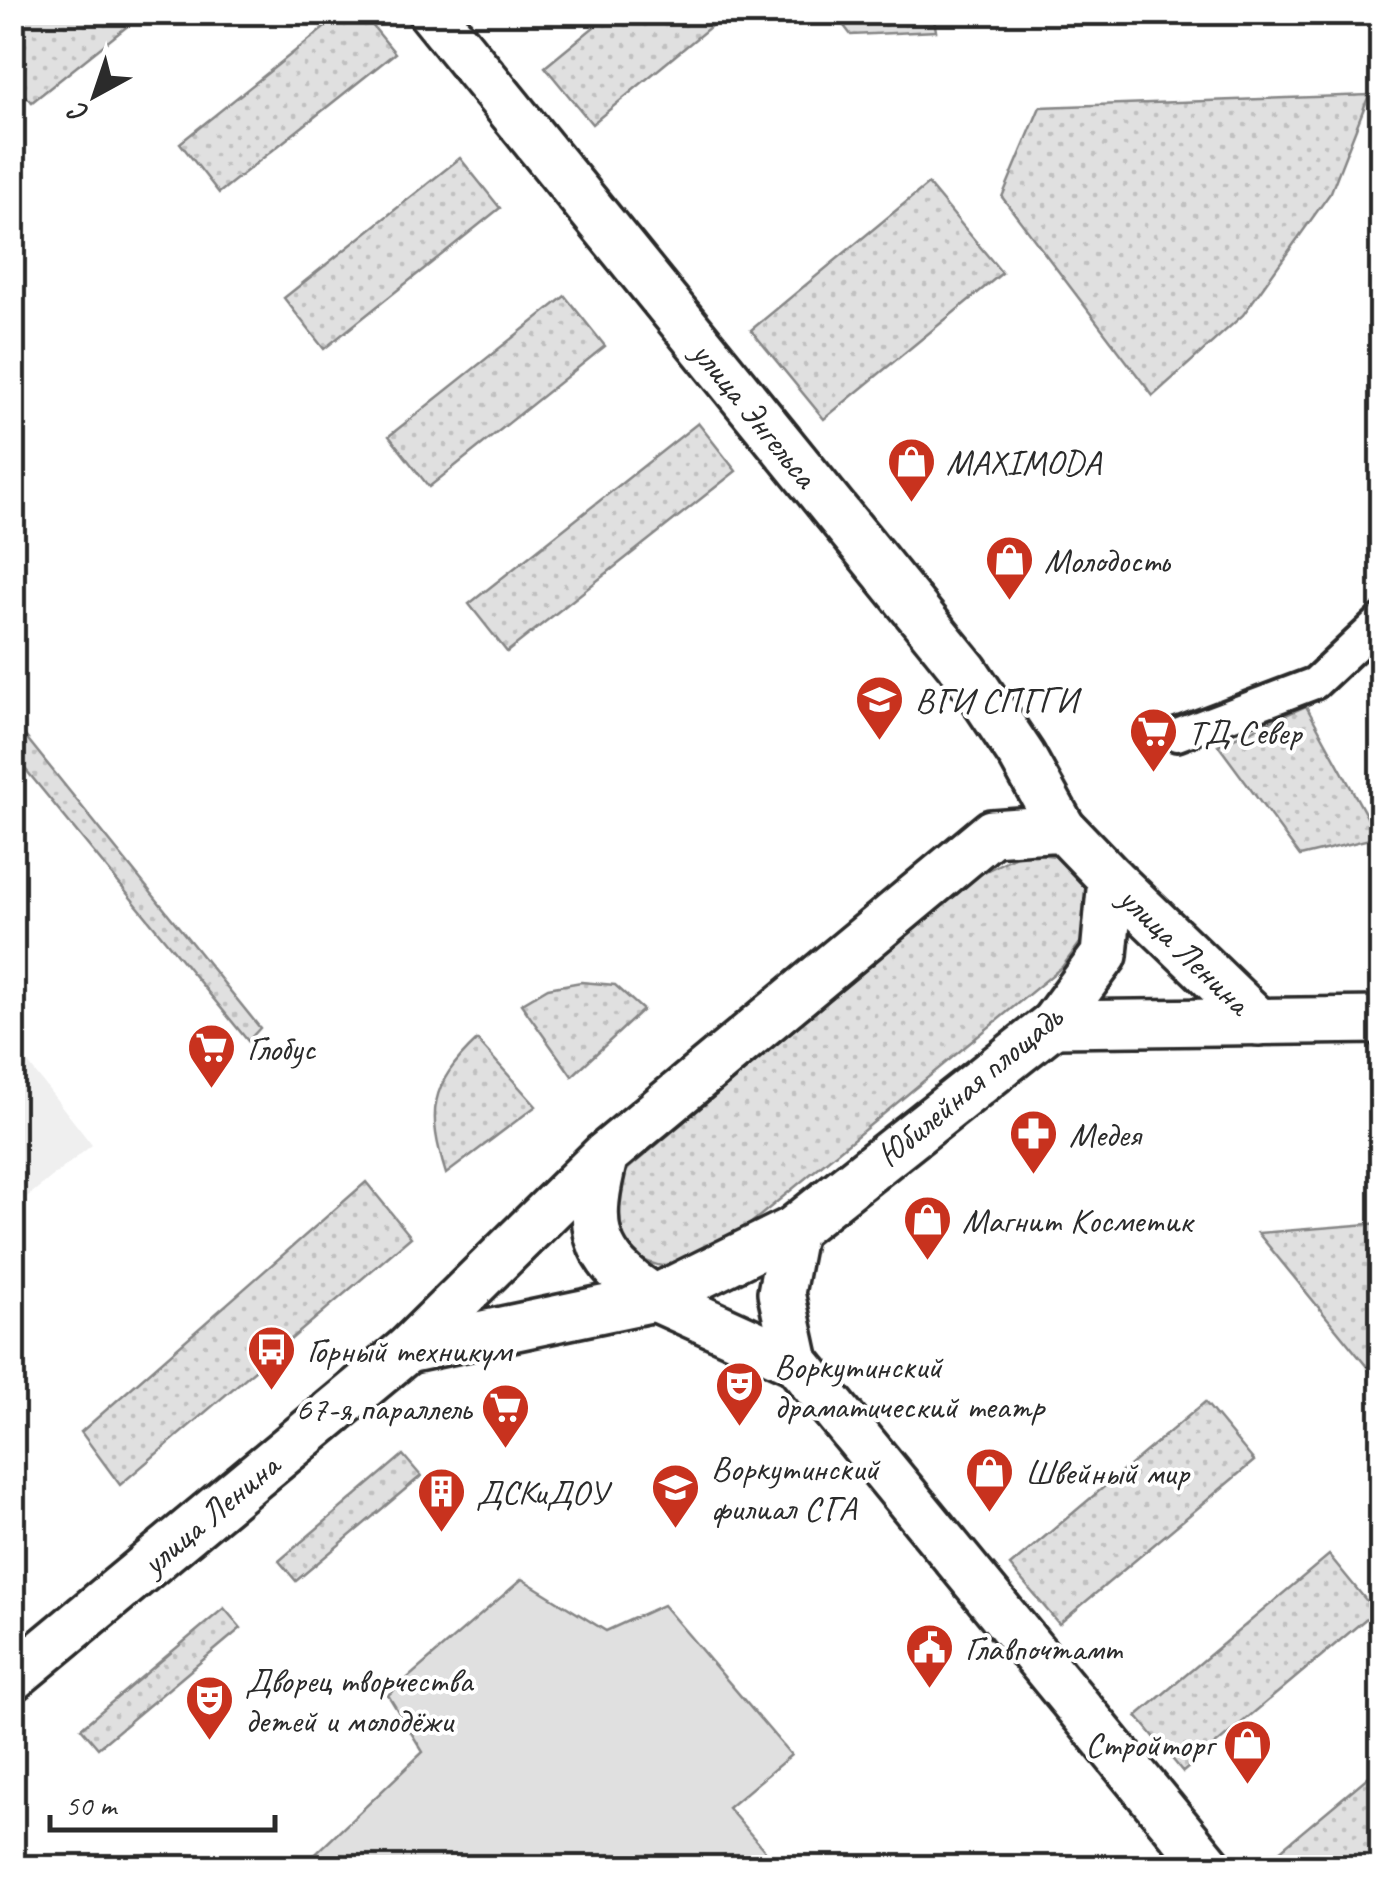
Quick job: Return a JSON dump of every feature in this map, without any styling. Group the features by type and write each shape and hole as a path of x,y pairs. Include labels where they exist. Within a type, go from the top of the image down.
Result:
{"main road":[{"name":"улица Энгельса","path":"430,12 965,671 1022,756 1062,828"},
{"path":"1022,756 992,833 605,1156 592,1207 603,1252 628,1281 655,1298 796,1362 1210,1868"},
{"path":"992,833 1062,828 1111,878"},
{"name":"улица Ленина","path":"1111,878 1259,1022"},
{"name":"Юбилейная площадь","path":"655,1298 792,1230 1053,1024 1104,955 1111,878"},
{"name":"улица Ленина","path":"1053,1024 1382,1020"},
{"name":"улица Ленина","path":"12,1678 408,1350 605,1156"},
{"path":"792,1230 780,1292 796,1362"},
{"name":"улица Ленина","path":"408,1350 655,1298"}],"street":[{"path":"1177,735 1315,683 1382,620"}],"shaded area":[{"path":"13,12 144,13 32,102 13,85"},
{"path":"344,12 362,13 395,53 219,193 180,143"},
{"path":"611,13 727,13 592,124 545,67"},
{"path":"834,13 933,13 936,31 851,35"},
{"path":"1369,95 1331,192 1243,315 1153,396 1002,197 1040,107"},
{"path":"460,158 500,208 324,349 284,298"},
{"path":"928,184 1002,273 824,419 751,330"},
{"path":"565,296 605,346 429,487 389,436"},
{"path":"698,423 736,471 507,652 469,604"},
{"path":"1306,706 1378,837 1300,856 1218,745"},
{"path":"13,721 260,1028 248,1041 13,754"},
{"path":"1016,856 1062,857 1089,882 1086,935 1062,967 705,1261 672,1267 657,1265 632,1251 619,1224 618,1205 620,1185 629,1168 980,874"},
{"path":"581,982 615,985 643,1010 572,1076 521,1004 548,988"},
{"path":"477,1040 536,1106 446,1174 436,1134 436,1101 449,1071"},
{"path":"13,1044 92,1145 12,1208"},
{"path":"366,1182 411,1237 120,1485 81,1432"},
{"path":"1382,1223 1381,1384 1258,1233"},
{"path":"1205,1402 1254,1461 1059,1624 1010,1566"},
{"path":"403,1455 421,1476 296,1581 279,1561"},
{"path":"1329,1555 1375,1611 1183,1772 1137,1716"},
{"path":"522,1579 606,1631 663,1605 791,1755 728,1808 779,1867 302,1867 423,1752 388,1695"},
{"path":"224,1608 241,1628 98,1748 81,1728"},
{"path":"1381,1766 1381,1867 1260,1867"}],"place":[{"name":"MAXIMODA","path":"911,504"},
{"name":"Молодость","path":"1009,602"},
{"name":"ВГИ СПГГИ","path":"880,742"},
{"name":"ТД Север","path":"1153,774"},
{"name":"Глобус","path":"212,1090"},
{"name":"Медея","path":"1034,1176"},
{"name":"Магнит Косметик","path":"927,1262"},
{"name":"Горный техникум","path":"272,1392"},
{"name":"Воркутинский драматический театр","path":"739,1428"},
{"name":"67-я параллель","path":"506,1450"},
{"name":"Швейный мир","path":"990,1514"},
{"name":"Воркутинский филиал СГА","path":"676,1530"},
{"name":"ДСКиДОУ","path":"441,1534"},
{"name":"Главпочтамт","path":"930,1690"},
{"name":"Дворец творчества детей и молодёжи","path":"210,1742"},
{"name":"Стройторг","path":"1248,1786"}]}
